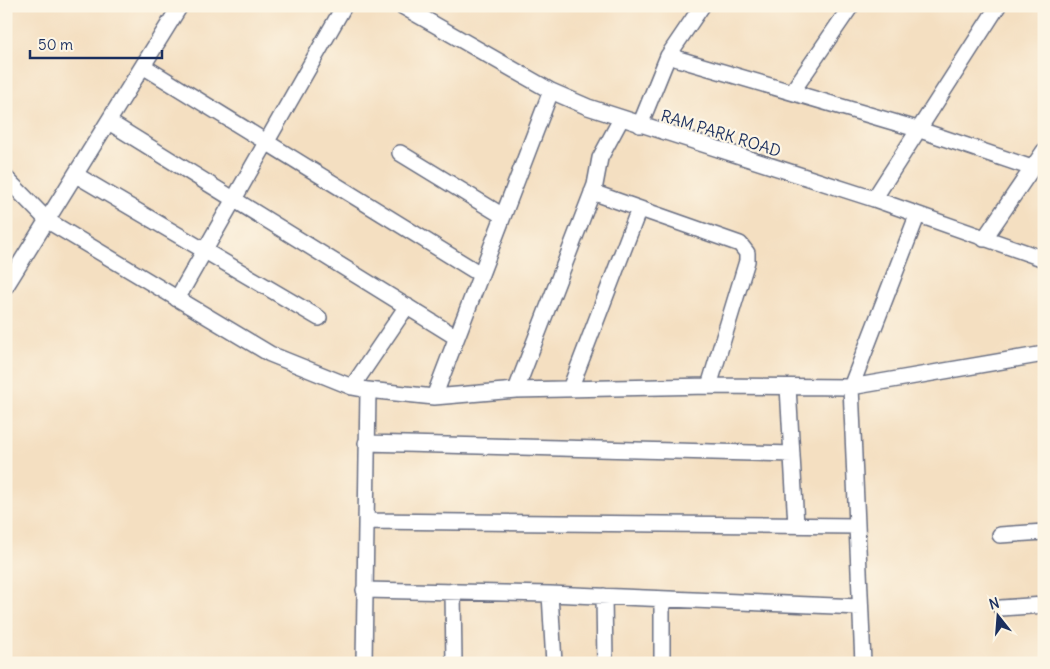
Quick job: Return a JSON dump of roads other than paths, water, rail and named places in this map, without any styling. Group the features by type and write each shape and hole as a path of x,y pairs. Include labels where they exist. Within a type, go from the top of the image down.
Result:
{"street":[{"path":"6,286 180,6"},
{"path":"177,299 268,143 344,6"},
{"name":"RAM PARK ROAD","path":"402,6 551,91 621,119 874,199 917,216 1044,259"},
{"path":"640,125 668,56 702,6"},
{"path":"792,92 851,6"},
{"path":"874,199 917,129 998,6"},
{"path":"668,56 917,129 1032,168"},
{"path":"143,66 480,274"},
{"path":"434,397 551,91"},
{"path":"516,390 592,192 600,158 621,119"},
{"path":"109,122 456,337"},
{"path":"984,239 1044,151"},
{"path":"400,154 503,216"},
{"path":"76,175 319,318"},
{"path":"6,178 48,221 270,354 352,387 368,390 434,397 516,390 708,386 851,387 1044,354"},
{"path":"592,192 740,244 747,253 708,386"},
{"path":"570,389 639,209"},
{"path":"863,663 851,387 917,216"},
{"path":"352,387 408,306"},
{"path":"788,387 796,526"},
{"path":"364,663 368,390"},
{"path":"366,443 792,454"},
{"path":"366,521 856,526"},
{"path":"1000,535 1044,532"},
{"path":"364,590 550,594 860,607"},
{"path":"453,592 454,663"},
{"path":"550,594 554,663"},
{"path":"604,596 605,663"},
{"path":"662,599 662,663"},
{"path":"1001,608 1044,605"}]}
